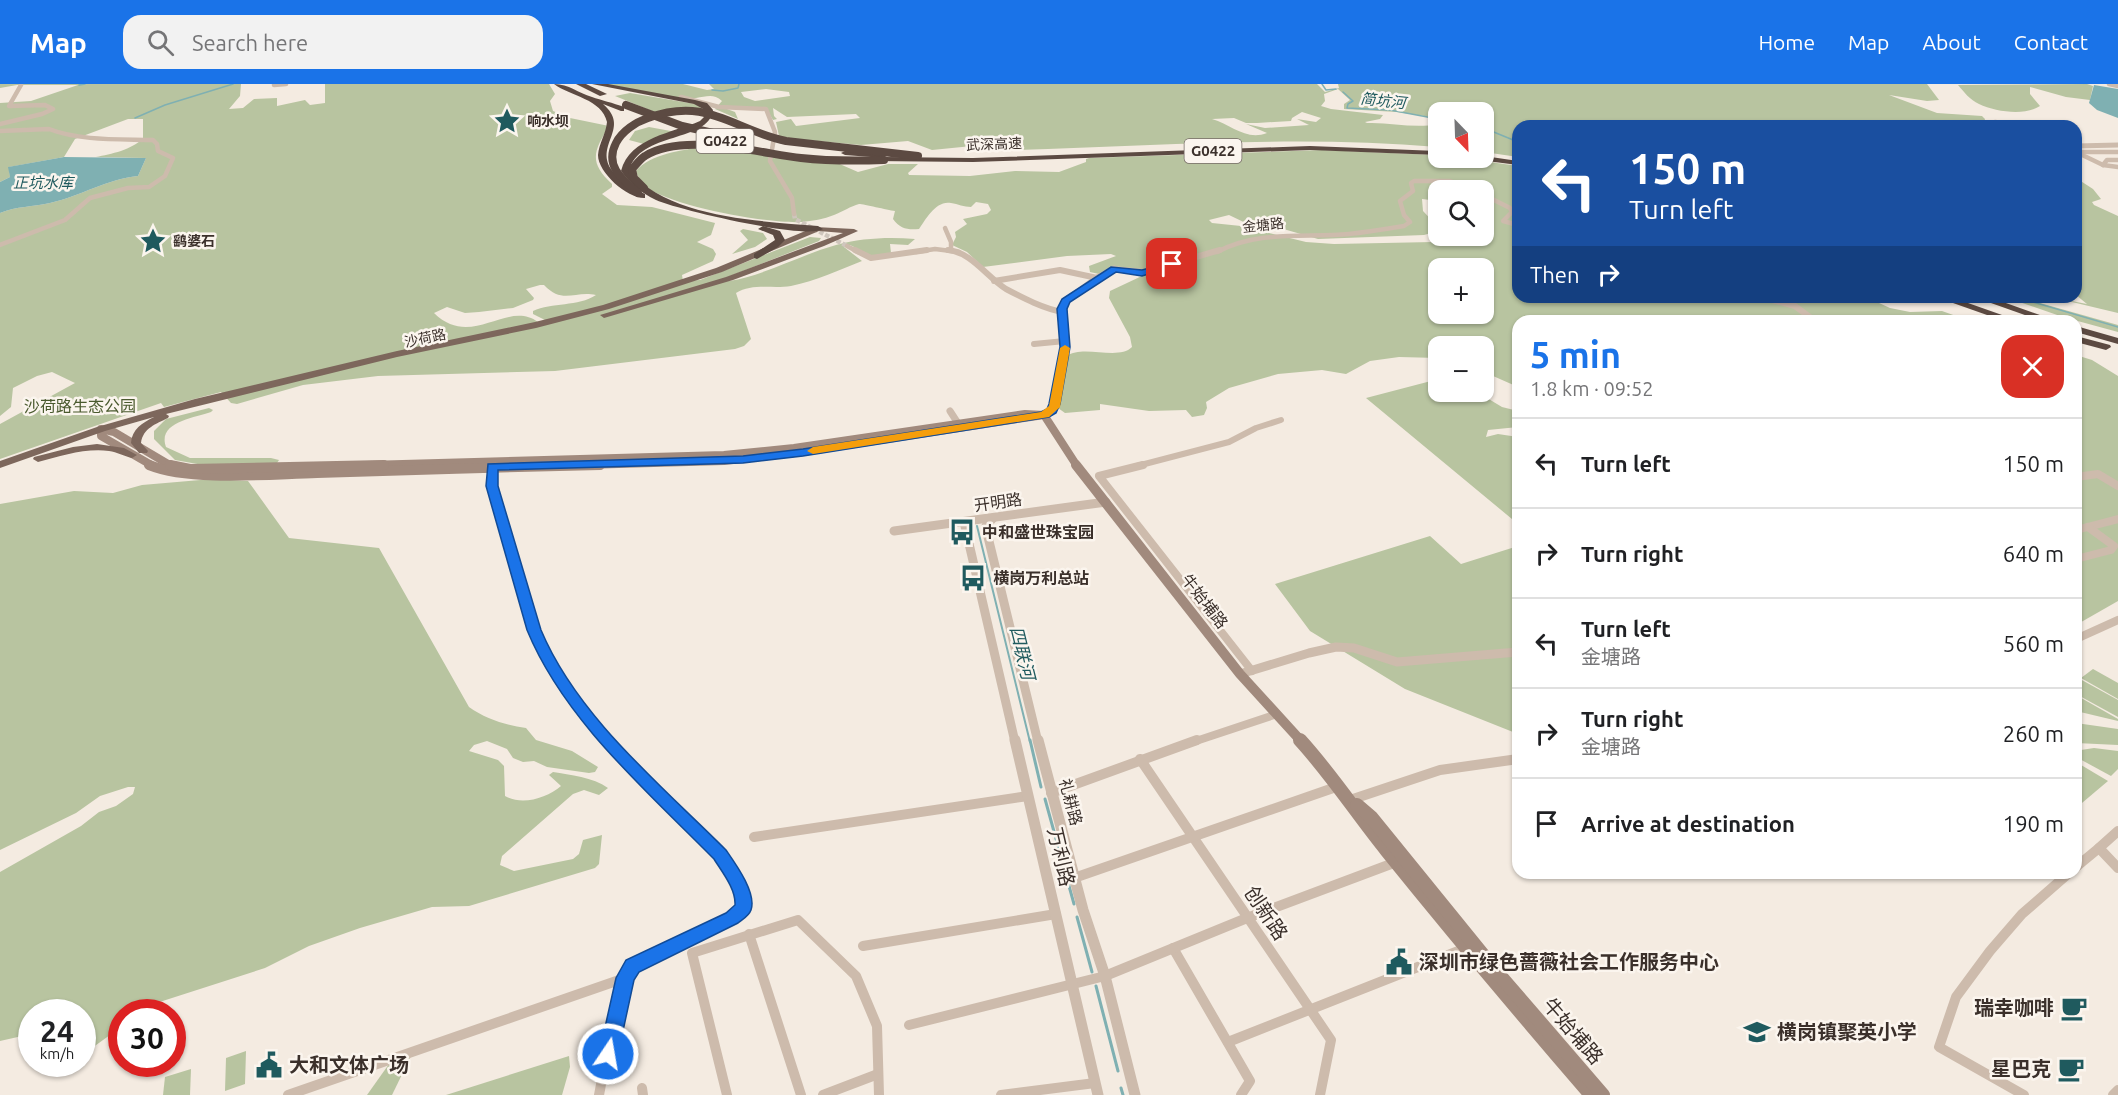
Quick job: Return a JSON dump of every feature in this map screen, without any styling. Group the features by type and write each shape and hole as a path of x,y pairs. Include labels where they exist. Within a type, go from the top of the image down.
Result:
{"highway":[{"name":"武深高速","path":"560,84 666,121 720,135 773,145 844,153 916,158 1310,148 1428,151"},
{"path":"560,84 598,105 609,116 611,125 602,161 615,180 670,202 709,214 815,230"},
{"name":"武深高速","path":"580,84 669,127 731,143 834,157 901,160 916,158"},
{"path":"596,84 695,102 709,110 708,118 703,123 647,145 628,159 626,174 641,191"},
{"path":"757,256 780,240 777,233 689,214 641,191 616,172 612,159 613,148 621,135 635,124 666,113 707,112 728,118 758,134 785,141 916,158"},
{"path":"641,191 632,170 637,162 655,153 689,145 718,145 810,159 901,160"},
{"path":"1494,156 1512,160"},
{"path":"1494,159 1512,161"},
{"path":"754,228 815,230"},
{"path":"1959,303 1996,315"},
{"path":"1998,303 2034,315"},
{"path":"2082,329 2118,335"},
{"path":"2082,330 2118,341"},
{"path":"2082,341 2118,350"}],"main road":[{"name":"沙荷路","path":"0,465 101,433 254,387 574,315 668,288 757,256 815,230 850,233 777,263 663,300 602,316 292,382 166,415 114,432 101,433 0,472"},
{"path":"143,451 136,443 138,432 166,415"},
{"path":"114,432 168,464 206,469 724,461 803,452 959,426 1044,415"},
{"name":"牛始埔路","path":"1044,415 1085,478 1240,674 1339,786 1361,818 1603,1095"},
{"path":"101,433 132,455"},
{"path":"28,462 95,446 114,448 158,469 191,474 494,464"},
{"name":"牛始埔路","path":"1400,861 1466,948 1591,1095"}],"street":[{"path":"0,124 19,118 46,114 53,109 45,105 9,106 21,84"},
{"path":"274,86 286,84"},
{"path":"2109,84 2118,86"},
{"path":"681,97 702,100 719,107 760,107 767,110 775,132 770,161 792,198 795,207 794,214"},
{"path":"734,101 736,108"},
{"path":"0,131 49,129 54,130 54,133 70,134 84,140 153,140 157,144 158,151 173,158 165,176 149,187 128,188 90,198 65,220 0,245"},
{"path":"2082,146 2118,145"},
{"path":"2082,152 2118,152"},
{"path":"2082,155 2103,165 2118,167"},
{"path":"2103,165 2107,160 2118,160"},
{"name":"金塘路","path":"1063,312 1064,303 1069,297 1114,269 1142,273 1213,254 1238,241 1254,238 1349,234 1404,226 1410,222 1404,215 1400,201 1413,191 1412,182 1428,181"},
{"path":"1494,200 1510,208 1512,212 1503,221 1512,223"},
{"path":"945,228 951,242 951,249"},
{"path":"847,246 871,258 951,249 964,254 994,281 1046,307 1063,312 1065,341 1054,407 1044,415"},
{"path":"994,281 1060,270 1097,278"},
{"path":"1784,303 1792,305 1806,315"},
{"path":"1034,344 1065,341"},
{"path":"950,411 959,426"},
{"path":"1252,671 1099,477 1235,440 1256,428 1281,420"},
{"path":"494,464 491,483 534,630 542,650 596,730 720,855 734,876 744,900 743,909 732,918 638,962 625,978 599,1095"},
{"path":"2082,476 2098,474 2118,486"},
{"name":"开明路","path":"894,531 1106,502"},
{"name":"礼耕路","path":"993,518 986,526 987,533 1051,793 1074,878 1105,976 1135,1095"},
{"path":"2082,528 2118,519"},
{"name":"万利路","path":"964,522 1098,1095"},
{"path":"2082,557 2111,550 2114,546 2088,527"},
{"path":"2082,636 2118,620"},
{"path":"1240,674 1316,651 1342,647 1357,649 1383,660 1397,662 1512,652"},
{"path":"1051,793 1140,759 1277,714"},
{"name":"创新路","path":"1140,759 1331,1040 1320,1095"},
{"path":"1350,800 1440,770 1512,760"},
{"path":"1074,878 1339,786"},
{"path":"754,837 1028,796"},
{"path":"2082,862 2118,831"},
{"path":"2099,848 2118,868"},
{"path":"909,1025 1105,976 1247,918 1400,861"},
{"path":"2024,1095 1939,1047 1956,998 1990,951 2022,914 2062,879"},
{"path":"863,946 1056,914"},
{"path":"727,1095 692,953 798,920 856,976 877,1026 879,1095"},
{"path":"749,934 801,1095"},
{"path":"1173,948 1250,1082 1240,1095"},
{"path":"1228,1042 1466,948"},
{"path":"288,1095 625,978"},
{"path":"823,1095 878,1074"},
{"path":"1008,1094 1095,1083"},
{"path":"2113,1095 2118,1090"}],"green space":[{"name":"沙荷路生态公园","path":"0,84 241,84 240,96 229,109 243,108 254,99 277,98 277,106 305,100 310,105 325,103 325,84 549,84 555,94 550,101 553,111 570,118 609,126 596,156 599,169 612,184 612,187 602,194 617,205 652,207 715,223 711,235 697,242 713,249 716,254 713,261 682,275 683,281 700,280 810,237 821,238 819,241 725,278 729,281 743,278 846,243 875,239 915,239 908,245 890,244 891,253 872,256 850,245 844,247 862,261 800,284 749,288 736,293 751,339 744,346 735,349 555,371 378,376 303,385 237,404 231,403 221,392 164,407 161,403 0,459 0,424 75,383 52,372 37,376 13,388 11,407 0,416 0,213 61,200 138,176 146,158 96,157 115,153 143,138 143,119 128,119 75,139 64,157 9,167 10,177 0,182 0,103 31,101 78,85 17,85 0,88","holes":["544,285 563,296 596,295 589,299 533,311 533,314 545,320 538,322 526,317 514,316 462,327 448,323 434,313 447,307 465,313 513,308 533,300 534,298 526,289"]},
{"path":"603,84 683,84 707,90 714,89 709,84 1317,84 1325,92 1339,88 1338,84 1927,84 1939,100 1927,101 1889,95 1937,113 1982,116 1985,119 1512,120 1512,156 1494,153 1494,102 1428,102 1428,117 1344,109 1344,104 1350,100 1338,89 1324,94 1325,101 1321,106 1383,115 1380,119 1365,122 1367,123 1428,125 1428,146 1279,142 1013,150 972,146 932,150 908,141 861,145 785,138 779,136 776,122 791,119 796,126 860,118 856,114 787,117 773,108 777,119 773,120 766,108 727,109 735,112 738,119 715,109 722,101 716,97 675,97","holes":["766,89 789,92 790,96 755,101 744,97 741,92","1302,112 1321,118 1316,122 1297,119 1309,125 1265,128 1246,124 1267,133 1252,135 1212,119 1234,118 1246,123 1291,121"]},
{"path":"2087,84 2093,86 2090,100 2066,97 2030,87 2030,94 2040,106 2019,112 2002,111 1979,104 1958,85"},
{"path":"630,93 695,104 705,110 657,113 615,96"},
{"path":"649,127 676,132 644,144 629,140 635,131"},
{"path":"703,147 835,162 858,172 888,164 918,164 908,173 909,175 970,176 1015,171 1059,172 1086,162 1089,158 1322,150 1428,155 1428,168 1494,168 1494,163 1512,165 1512,303 1879,303 1910,312 1942,311 1953,315 1512,315 1512,384 1494,376 1494,336 1428,336 1428,358 1399,357 1370,361 1346,374 1322,370 1278,374 1229,388 1206,402 1207,408 1204,415 1192,417 1186,410 1149,411 1100,404 1100,410 1065,413 1058,408 1067,356 1082,352 1118,353 1132,347 1130,337 1109,298 1110,291 1144,275 1117,268 1099,274 1090,272 1089,266 1116,256 1111,254 1067,256 983,267 967,252 952,245 956,237 955,232 967,224 963,219 987,214 991,210 988,204 976,202 971,207 951,203 941,204 932,211 919,229 908,229 898,225 893,219 895,211 859,204 822,219 802,222 767,220 722,213 677,201 646,187 636,171 649,160"},
{"path":"2082,182 2093,189 2101,199 2092,202 2094,205 2118,216 2118,313 2076,303 2087,304 2082,300"},
{"path":"743,229 763,233 767,239 755,247 732,254 748,240 740,231"},
{"path":"2022,303 2040,303 2118,325 2118,332 2082,322 2082,315 2057,315"},
{"path":"2082,357 2092,360 2118,376 2118,601 2082,622"},
{"path":"1428,382 1428,402 1494,402 1512,410 1512,428 1488,430 1486,437 1498,434 1512,436 1512,519 1366,398"},
{"path":"209,408 213,410 179,422 172,427 167,432 166,447 190,458 271,458 279,460 277,463 203,465 175,460 154,439 154,431 166,419"},
{"path":"212,479 248,481 289,538 379,548 469,707 496,721 526,728 536,740 572,751 598,767 595,772 589,773 547,767 534,761 523,762 513,758 507,749 487,741 474,745 469,751 498,760 504,766 505,796 519,800 542,797 561,786 549,775 553,772 588,779 608,788 599,795 584,790 573,794 502,856 500,865 514,871 573,859 579,854 583,840 602,835 599,864 595,868 469,906 432,907 360,928 309,946 265,968 169,999 108,999 108,1036 96,1045 96,999 18,999 18,1037 0,1041 0,872 81,826 99,812 116,806 133,794 135,787 100,796 76,813 0,850 0,504 74,491 113,493 142,485"},
{"path":"1430,536 1461,564 1512,548 1512,732 1405,689 1310,631 1275,584"},
{"path":"2093,669 2118,683 2118,699 2082,679"},
{"path":"2082,680 2118,700 2118,717 2082,697"},
{"path":"2082,698 2118,719 2118,721 2082,712"},
{"path":"2082,724 2118,729 2118,745 2082,743"},
{"path":"2094,748 2118,751 2118,769 2111,776 2082,760 2082,750"},
{"path":"2082,766 2108,781 2082,803"},
{"path":"246,1051 245,1084 225,1091 226,1058"},
{"path":"412,1054 392,1095 367,1095 389,1064"},
{"path":"569,1056 570,1067 562,1095 446,1095"},
{"path":"191,1069 190,1095 163,1095 165,1077 186,1077 186,1071"}],"water":[{"path":"2094,85 2118,89 2118,118 2097,110 2089,103"},
{"name":"正坑水库","path":"64,157 146,158 138,176 116,180 61,200 0,213 0,182 10,177 8,167"}],"waterway":[{"path":"79,85 85,84"},
{"path":"135,118 165,105 233,84"},
{"path":"712,90 723,91 738,88 739,84"},
{"name":"简坑河","path":"1322,84 1326,90 1336,89"},
{"name":"简坑河","path":"1343,92 1353,101 1348,104 1347,108 1390,110 1428,117"},
{"name":"简坑河","path":"1494,132 1512,140"},
{"name":"简坑河","path":"2036,303 2077,315"},
{"name":"简坑河","path":"2082,316 2118,327"},
{"name":"四联河","path":"977,526 1030,742"},
{"name":"四联河","path":"1030,740 1041,787"},
{"name":"四联河","path":"1045,799 1074,904"},
{"name":"四联河","path":"1077,917 1092,972"},
{"name":"四联河","path":"1096,986 1118,1071"},
{"name":"四联河","path":"1121,1088 1123,1095"}],"tunnel":[{"path":"794,214 795,219 847,246"}],"slow traffic":[{"path":"813,451 1044,415 1052,411 1054,407 1065,348"}],"place":[{"name":"响水坝","path":"507,121"},
{"name":"鹞婆石","path":"153,241"},
{"name":"中和盛世珠宝园","path":"962,532"},
{"name":"横岗万利总站","path":"973,578"},
{"name":"深圳市绿色蔷薇社会工作服务中心","path":"1399,962"},
{"name":"瑞幸咖啡","path":"2074,1008"},
{"name":"横岗镇聚英小学","path":"1757,1032"},
{"name":"大和文体广场","path":"269,1065"},
{"name":"星巴克","path":"2071,1069"}],"route":[{"path":"608,1054 621,992 628,971 638,962 732,918 743,909 744,900 734,876 720,855 702,834 596,730 542,650 534,630 492,486 490,473 492,467 706,462 743,459 1044,415 1052,411 1055,404 1065,347 1066,331 1062,309 1069,297 1114,269 1142,273 1172,264"}]}
